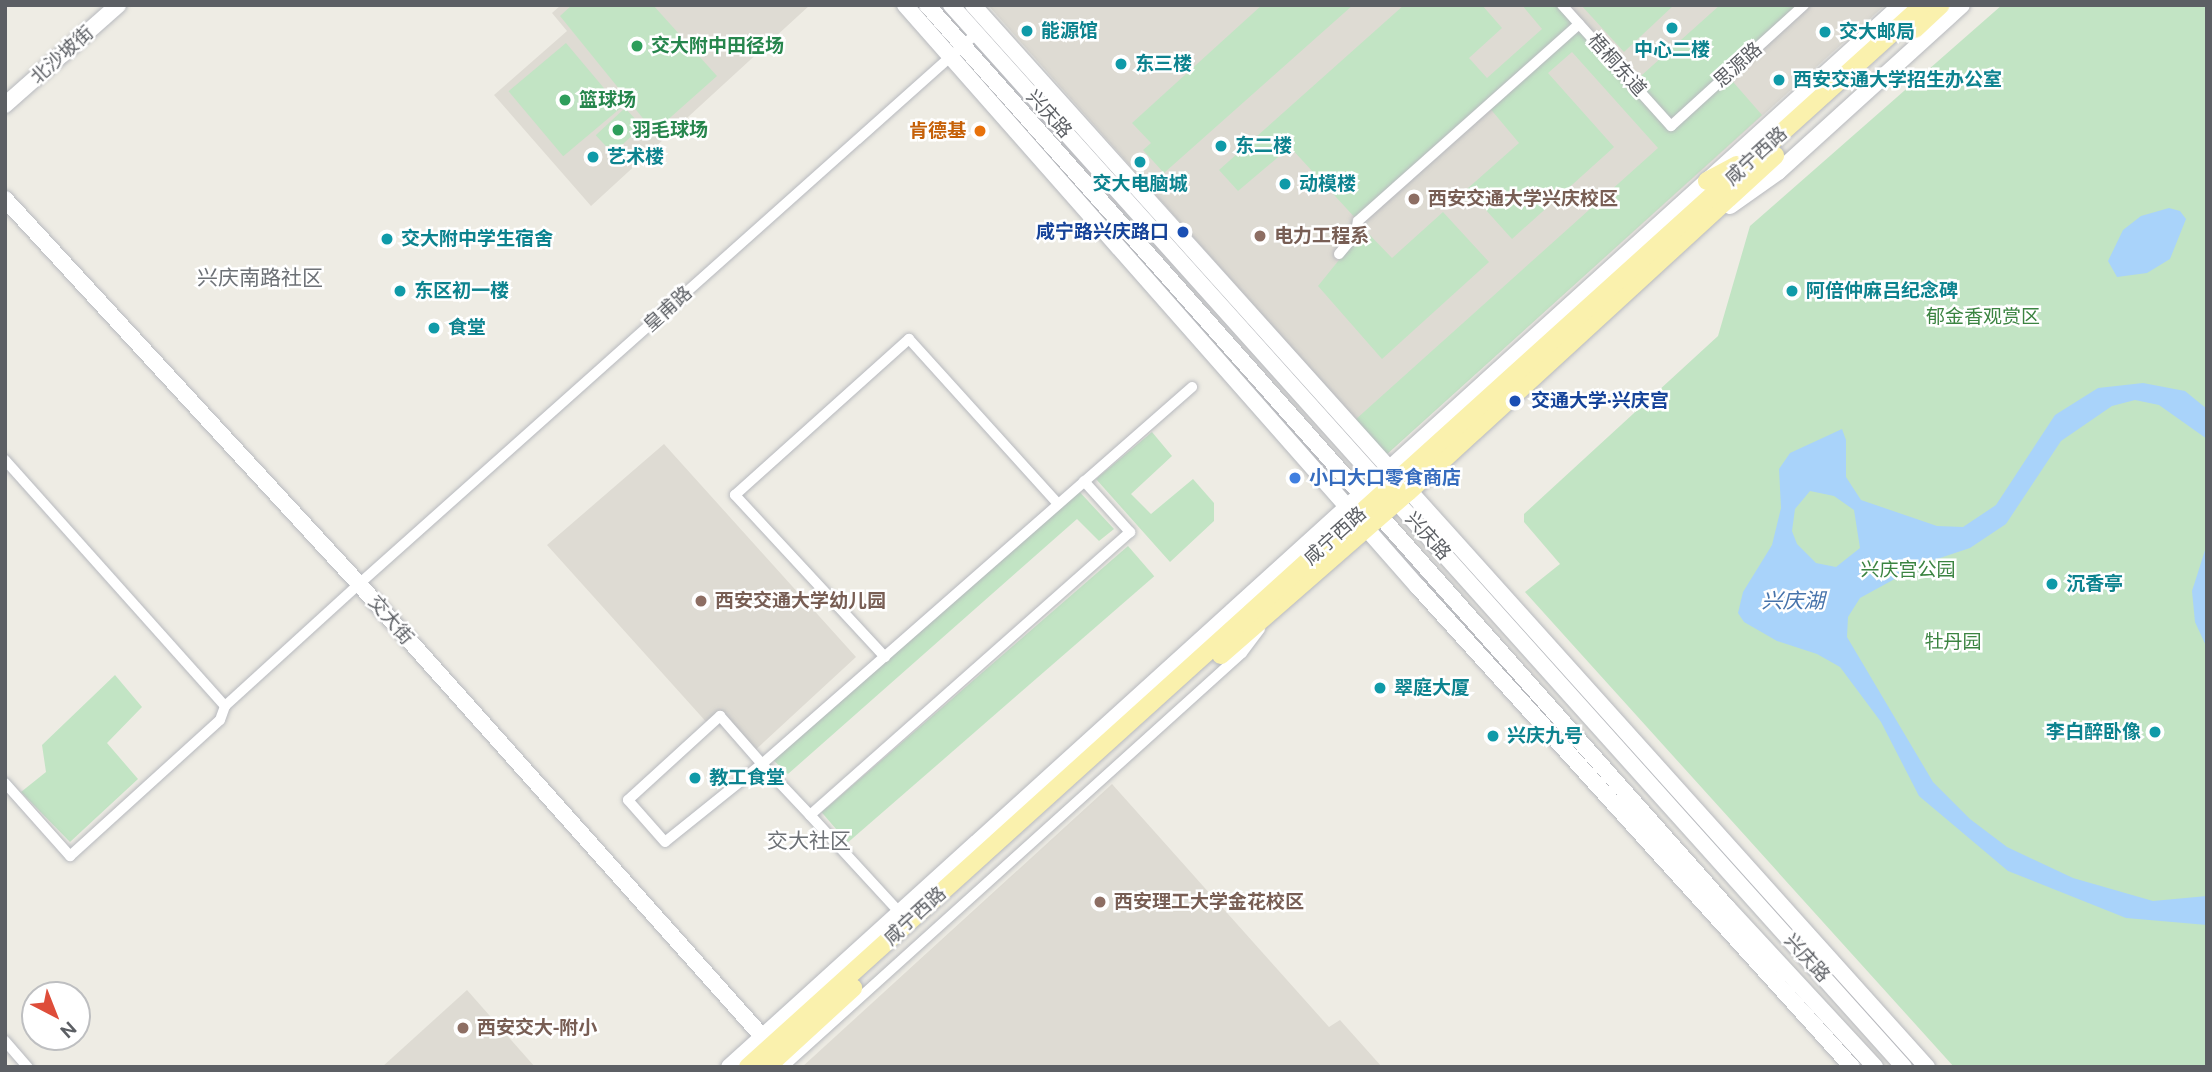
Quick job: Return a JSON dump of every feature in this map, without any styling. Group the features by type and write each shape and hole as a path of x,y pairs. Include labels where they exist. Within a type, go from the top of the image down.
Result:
{"main road":[{"name":"咸宁西路","path":"1392,486 1705,224 1934,6"},
{"name":"咸宁西路","path":"777,1057 1372,504 1761,152 1934,6"},
{"path":"1707,181 1761,152"},
{"name":"咸宁西路","path":"748,1067 777,1057 1231,645 1266,620 1357,518"}],"street":[{"name":"北沙坡街","path":"5,105 118,5"},
{"path":"905,5 1357,518 1852,1067"},
{"name":"兴庆路","path":"927,5 1727,907 1875,1067"},
{"name":"兴庆路","path":"951,5 1392,486 1905,1067"},
{"path":"973,5 1392,486 1927,1067"},
{"name":"梧桐东道","path":"1562,5 1671,126"},
{"name":"思源路","path":"1671,126 1804,5"},
{"path":"1392,486 1707,181 1901,5"},
{"path":"1705,224 1778,172 1962,5"},
{"path":"1339,254 1355,235 1358,221 1579,24"},
{"name":"皇甫路","path":"5,783 70,856 220,720 225,706 359,584 977,33"},
{"name":"交大街","path":"5,199 359,584 777,1057"},
{"path":"884,657 735,495 909,339 1058,504"},
{"path":"900,912 762,764 720,716 628,800 665,842 762,764 1192,387"},
{"path":"5,460 225,706"},
{"path":"810,814 1129,532 1084,481"},
{"path":"729,1067 777,1057 900,912 1357,518"},
{"path":"5,1041 28,1067"}],"shaded area":[{"path":"561,5 810,5 591,206 494,95 567,31 552,13"},
{"name":"西安交通大学兴庆校区","path":"988,5 1885,5 1386,455"},
{"name":"西安交通大学幼儿园","path":"664,444 856,657 752,753 720,716 709,725 547,545"},
{"name":"西安理工大学金花校区","path":"1112,784 1329,1027 1340,1020 1382,1067 802,1067"},
{"name":"西安交大-附小","path":"467,990 535,1067 382,1067"}],"green space":[{"name":"交大附中田径场","path":"572,5 653,5 717,76 654,132 560,16"},
{"path":"1262,5 1353,5 1164,173 1143,150 1151,143 1132,123"},
{"path":"1404,5 1482,5 1502,28 1469,58 1487,78 1542,29 1522,5 1562,5 1633,83 1720,5 1804,5 1727,75 1762,115 1386,455 1355,420 1658,148 1572,52 1548,73 1614,147 1512,239 1467,189 1519,143 1488,106 1358,221 1290,147 1238,191 1219,170"},
{"path":"1581,5 1674,5 1624,52"},
{"name":"兴庆宫公园","path":"2002,5 2207,5 2207,1067 1954,1067 1525,592 1560,564 1524,522 1524,514 1718,336 1750,226"},
{"name":"篮球场","path":"566,43 621,108 563,156 509,91"},
{"name":"羽毛球场","path":"625,108 642,126 613,154 596,135"},
{"path":"1443,212 1489,262 1382,359 1318,286 1364,229 1392,258"},
{"path":"1152,432 1172,456 1131,494 1151,514 1193,479 1214,503 1214,521 1170,562 1096,479"},
{"path":"1076,488 1114,529 1099,541 1077,519 788,774 770,757"},
{"path":"1128,546 1154,576 848,843 822,812"},
{"path":"115,675 142,707 107,743 138,779 70,842 21,792 46,772 42,745"}],"water":[{"path":"2169,208 2180,211 2186,219 2170,259 2147,273 2117,277 2108,261 2123,230 2141,216"},
{"name":"兴庆湖","path":"2143,383 2185,391 2207,409 2207,439 2159,405 2135,400 2112,406 2061,441 2006,524 1970,548 1922,564 1860,598 1848,617 1847,637 1933,782 1970,819 2007,847 2073,878 2153,901 2207,896 2207,925 2126,918 2008,871 1919,796 1881,722 1840,667 1817,654 1777,641 1744,622 1738,613 1743,592 1772,545 1781,508 1779,469 1790,453 1842,429 1846,440 1846,477 1861,500 1937,526 1963,527 1996,505 2055,415 2098,388","holes":["1810,491 1834,496 1854,510 1860,548 1836,567 1816,563 1797,544 1792,531 1795,509"]},
{"path":"2207,544 2207,648 2195,622 2192,591"}],"place":[{"name":"中心二楼","path":"1672,28"},
{"name":"能源馆","path":"1027,31"},
{"name":"交大邮局","path":"1825,32"},
{"name":"交大附中田径场","path":"637,46"},
{"name":"东三楼","path":"1121,64"},
{"name":"西安交通大学招生办公室","path":"1779,80"},
{"name":"篮球场","path":"565,100"},
{"name":"羽毛球场","path":"618,130"},
{"name":"肯德基","path":"980,131"},
{"name":"东二楼","path":"1221,146"},
{"name":"艺术楼","path":"593,157"},
{"name":"交大电脑城","path":"1140,162"},
{"name":"动模楼","path":"1285,184"},
{"name":"西安交通大学兴庆校区","path":"1414,199"},
{"name":"咸宁路兴庆路口","path":"1183,232"},
{"name":"电力工程系","path":"1260,236"},
{"name":"交大附中学生宿舍","path":"387,239"},
{"name":"东区初一楼","path":"400,291"},
{"name":"阿倍仲麻吕纪念碑","path":"1792,291"},
{"name":"食堂","path":"434,328"},
{"name":"交通大学·兴庆宫","path":"1515,401"},
{"name":"小口大口零食商店","path":"1295,478"},
{"name":"沉香亭","path":"2052,584"},
{"name":"西安交通大学幼儿园","path":"701,601"},
{"name":"翠庭大厦","path":"1380,688"},
{"name":"李白醉卧像","path":"2155,732"},
{"name":"兴庆九号","path":"1493,736"},
{"name":"教工食堂","path":"695,778"},
{"name":"西安理工大学金花校区","path":"1100,902"},
{"name":"西安交大-附小","path":"463,1028"}],"district":[{"name":"兴庆南路社区","path":"260,277"},
{"name":"交大社区","path":"809,840"}],"park label":[{"name":"郁金香观赏区","path":"1983,317"},
{"name":"牡丹园","path":"1953,642"}]}
